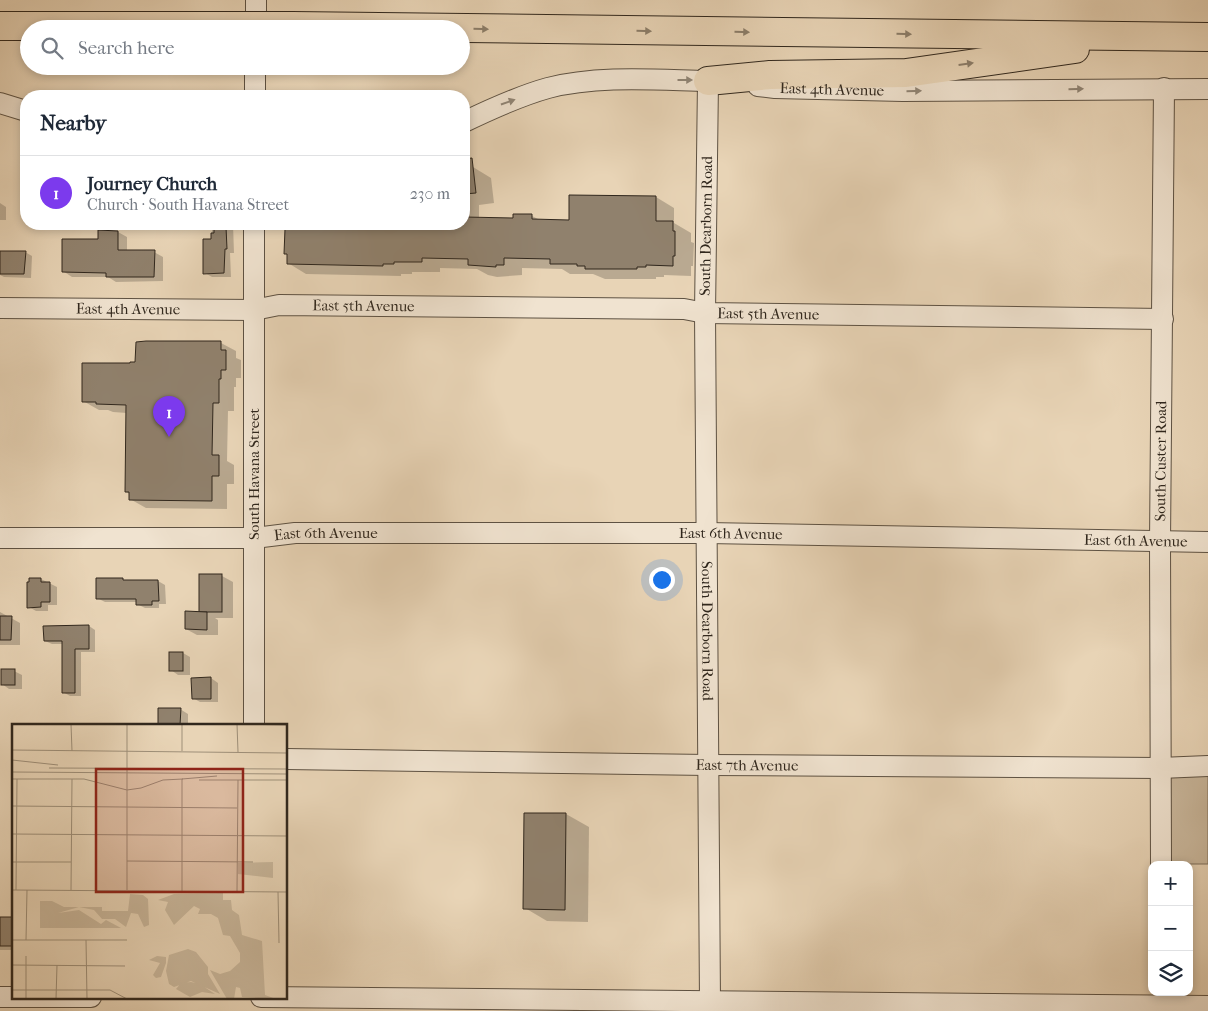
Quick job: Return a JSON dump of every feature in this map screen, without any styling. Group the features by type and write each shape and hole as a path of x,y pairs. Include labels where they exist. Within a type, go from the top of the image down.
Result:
{"highway":[{"path":"0,26 20,26"},
{"path":"470,28 1208,36"},
{"path":"708,80 770,74 906,73 1165,37"}],"street":[{"path":"256,0 256,20"},
{"path":"255,75 255,90"},
{"name":"East 4th Avenue","path":"470,119 494,107 549,88 588,81 708,80 775,88 904,91 1208,89"},
{"name":"South Dearborn Road","path":"708,80 705,313 710,1002"},
{"name":"South Custer Road","path":"1161,861 1160,542 1164,88"},
{"path":"0,102 20,110"},
{"name":"South Havana Street","path":"254,230 254,724"},
{"name":"East 5th Avenue","path":"254,310 280,305 684,309 705,313 1163,319"},
{"name":"East 4th Avenue","path":"0,308 254,310"},
{"name":"East 6th Avenue","path":"254,538 295,533 707,533 1208,542"},
{"path":"0,538 254,538"},
{"name":"East 7th Avenue","path":"288,759 708,765 1160,768 1208,766"},
{"path":"288,997 710,1002 1161,999 1208,1006"}],"shaded area":[{"path":"1168,772 1208,773 1208,864 1193,864 1193,861 1168,861"}],"building":[{"path":"470,158 472,158 476,193 470,194"},
{"path":"569,195 656,196 656,221 673,221 675,256 673,256 673,266 646,265 646,267 637,267 637,269 585,269 585,266 577,266 577,264 550,264 550,259 504,258 504,265 496,265 496,267 468,265 468,259 422,258 422,262 394,262 394,264 383,264 383,266 287,264 287,254 284,254 285,230 470,230 470,217 513,218 513,214 532,214 532,219 569,220"},
{"path":"98,230 118,231 118,250 155,250 154,277 106,277 106,273 62,272 62,239 98,239"},
{"path":"214,230 226,230 227,249 225,249 224,273 203,274 203,239 211,239 211,233 214,233"},
{"path":"0,251 26,251 24,274 0,274"},
{"path":"221,341 221,350 226,350 226,370 221,370 221,379 219,379 219,403 213,403 212,455 219,455 219,476 212,476 212,501 129,500 129,492 125,492 126,405 82,402 82,363 135,362 136,342"},
{"path":"199,574 222,574 222,612 199,612"},
{"path":"29,578 41,578 41,582 50,582 50,602 41,602 41,607 27,608 27,582 29,582"},
{"path":"96,578 158,580 159,601 152,601 152,605 136,605 136,599 96,599"},
{"path":"185,611 207,612 207,630 185,629"},
{"path":"0,616 12,616 11,640 0,640"},
{"path":"89,625 89,649 75,649 75,693 62,693 62,641 44,641 43,626"},
{"path":"169,652 183,652 183,671 169,671"},
{"path":"1,669 15,669 15,685 1,685"},
{"path":"211,677 211,699 192,699 191,678"},
{"path":"158,708 181,708 180,724 158,724"},
{"path":"524,813 566,813 565,910 523,909"},
{"path":"0,917 12,917 12,946 0,946"}],"place":[{"name":"Journey Church","path":"169,437"}]}
